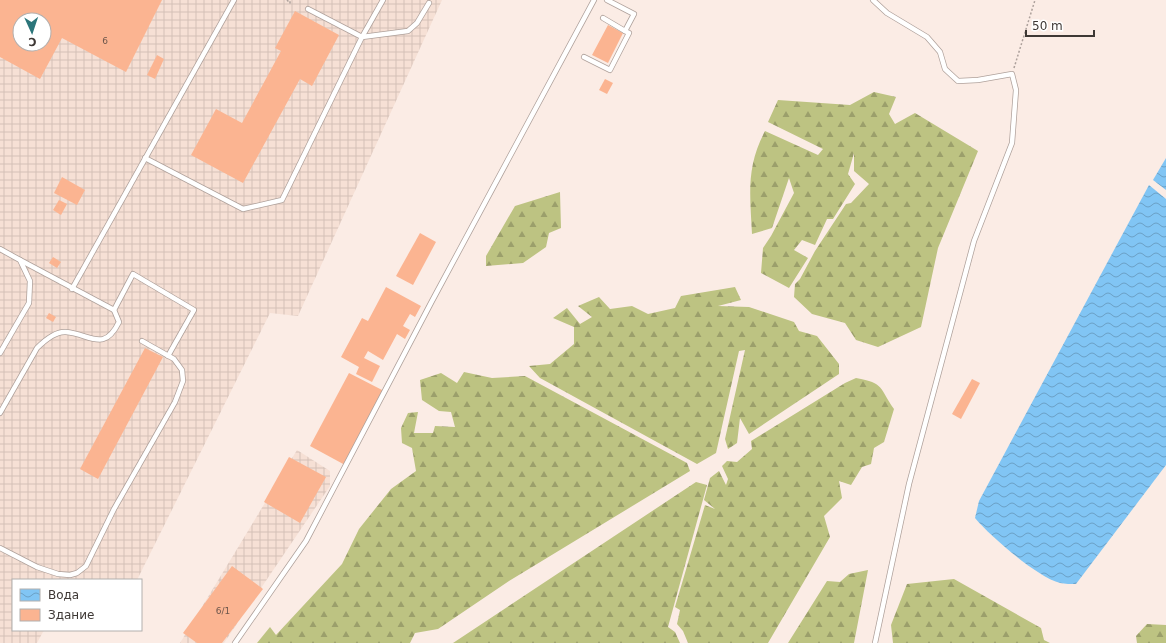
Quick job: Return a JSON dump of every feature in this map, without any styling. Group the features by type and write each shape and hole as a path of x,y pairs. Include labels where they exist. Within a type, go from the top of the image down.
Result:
{"lane":[{"path":"72,289 234,0"},
{"path":"145,158 243,209 282,200 362,37 383,0"},
{"path":"235,643 306,541 594,0"},
{"path":"607,0 634,14 625,31"},
{"path":"873,0 887,13 927,37 940,52 945,69 958,81 978,80 1012,74 1016,90 1012,143 974,241 909,484 875,643"},
{"path":"308,9 362,37 408,31 417,23 429,3"},
{"path":"584,57 610,70 629,33 603,18"},
{"path":"0,249 72,289 114,310 119,322 114,332 106,339 94,340 65,332 45,340 37,348 0,414"},
{"path":"0,353 29,303 30,282 20,260"},
{"path":"114,310 133,274 194,310 168,356"},
{"path":"0,548 37,567 58,574 70,575 77,573 86,566 114,509 180,392 183,381 182,370 174,359 142,341"}],"path":[{"path":"1012,74 1036,0"}],"shaded area":[{"path":"0,0 442,0 298,316 270,313 137,579 12,579 12,631 43,631 37,643 0,643"},
{"path":"297,450 330,471 330,486 224,643 180,643"}],"green space":[{"path":"874,92 896,97 889,114 895,124 915,113 978,151 938,248 921,327 878,347 856,340 845,323 812,314 794,297 795,284 800,279 815,251 846,204 851,203 869,184 854,171 854,153 848,174 855,184 833,219 827,219 815,245 802,240 794,250 808,258 789,288 761,273 763,248 794,193 789,178 772,228 752,234 750,193 752,169 759,144 765,131 818,155 823,149 768,122 778,100 850,105"},
{"path":"560,192 561,228 549,233 546,247 523,263 486,266 486,256 515,206"},
{"path":"735,287 741,300 718,306 749,307 794,322 799,331 817,336 839,364 839,374 749,434 740,418 737,443 728,449 725,439 745,350 739,351 716,453 697,464 540,378 529,366 550,364 574,344 574,327 553,318 567,308 580,324 592,317 578,306 599,297 610,309 632,306 648,314 675,308 681,296"},
{"path":"464,372 492,378 525,376 687,463 690,471 509,581 438,629 415,633 410,643 257,643 270,627 276,635 342,564 359,529 391,489 416,471 412,448 402,443 401,428 408,413 418,412 414,433 433,433 435,426 455,427 451,412 439,411 422,400 420,380 441,373 457,383"},
{"path":"856,378 877,384 894,409 884,442 874,448 871,464 862,467 851,485 839,481 842,498 824,516 830,537 768,643 688,643 683,631 677,624 680,610 675,607 705,505 715,509 704,500 710,478 719,471 726,485 728,479 722,466 727,461 737,462 752,449 751,441 845,383"},
{"path":"696,482 707,485 668,627 675,632 680,643 453,643"},
{"path":"868,570 854,643 788,643 827,581 840,582 849,574"},
{"path":"954,579 1041,628 1044,640 1050,643 893,643 891,625 907,584"},
{"path":"1147,624 1166,625 1166,643 1137,643 1136,636"}],"water":[{"path":"1166,158 1166,190 1153,180"},
{"path":"1149,185 1166,199 1166,465 1076,584 1060,583 1039,573 1027,565 1002,545 975,518 979,501"}],"building":[{"path":"0,0 162,0 126,72 62,38 40,79 0,57"},
{"path":"295,11 339,35 312,86 300,79 243,183 191,155 216,109 242,123 281,51 275,48"},
{"path":"608,25 623,33 608,63 592,55"},
{"path":"157,55 164,59 155,79 147,75"},
{"path":"605,79 613,83 607,94 599,90"},
{"path":"62,177 85,190 77,205 54,193"},
{"path":"59,200 67,204 61,215 53,210"},
{"path":"420,233 436,242 413,285 396,276"},
{"path":"53,257 61,262 57,268 49,263"},
{"path":"386,287 421,306 415,317 410,314 403,326 410,330 405,339 397,334 383,360 368,351 364,358 380,366 372,382 356,374 359,367 341,357 362,318 368,321"},
{"path":"49,313 56,317 53,322 46,318"},
{"path":"145,348 163,357 98,479 80,469"},
{"path":"349,373 384,391 345,465 310,446"},
{"path":"972,379 980,383 961,419 952,414"},
{"path":"289,457 326,477 300,523 264,502"},
{"path":"232,566 263,589 222,643 197,643 183,633"}]}
